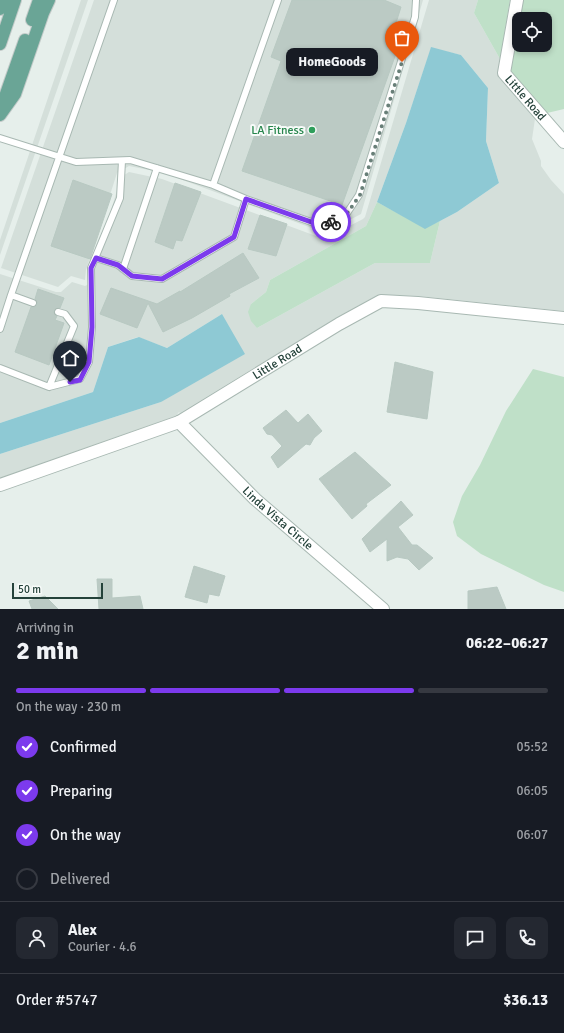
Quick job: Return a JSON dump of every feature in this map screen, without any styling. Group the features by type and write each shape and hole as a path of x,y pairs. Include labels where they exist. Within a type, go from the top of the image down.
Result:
{"main road":[{"path":"0,9 3,0"},
{"path":"0,44 15,0"},
{"path":"0,110 39,0"},
{"path":"0,115 15,94 43,13 49,0"}],"street":[{"name":"Little Road","path":"517,0 504,73 564,142"},
{"name":"Little Road","path":"0,485 179,422 339,324 381,301 418,302 564,318"},
{"name":"Linda Vista Circle","path":"179,422 255,498 383,609"}],"lane":[{"path":"0,329 58,157 114,0"},
{"path":"213,185 278,0"},
{"path":"0,138 76,162 130,160 213,185 246,199 317,224 341,222 360,195 415,17 416,0"},
{"path":"0,368 48,387 80,380 89,362 92,327 91,268 120,198 122,160"},
{"path":"123,269 157,168"},
{"path":"96,258 118,265 132,276 162,279 234,237 246,199"},
{"path":"11,295 33,303"},
{"path":"48,387 74,326 65,314 58,312"}],"shaded area":[{"path":"81,0 88,0 0,255 0,240"},
{"path":"94,0 423,0 361,214 325,233 164,173 129,166 117,173 86,270 85,280 71,276 58,287 1,268"},
{"path":"429,0 478,0 474,13 500,59 498,73 500,78 535,119 532,139 541,161 541,166 564,194 564,311 419,296 378,295 336,318 180,413 179,412 176,416 0,478 0,454 161,402 222,314 167,348 138,337 108,347 93,392 0,423 0,274 56,292 61,292 72,282 85,286 89,284 121,177 129,172 162,179 324,239 365,217","holes":["431,48 461,55 488,88 486,141 499,183 457,212 440,221 430,263 375,263 257,328 251,304 266,292 270,280 366,226 377,202 406,123"]}],"green space":[{"path":"478,0 510,0 500,59 474,13"},
{"path":"523,0 564,0 564,109 547,113 511,71 514,52 552,52 552,12 521,12"},
{"path":"377,202 425,228 440,221 430,263 375,263 257,328 251,321 248,312 251,304 266,292 270,280 366,226"},
{"path":"533,369 564,377 564,592 544,585 481,554 457,536 453,522 462,496 480,465 506,411"}],"water":[{"path":"431,47 461,55 488,88 486,141 499,183 457,212 425,229 377,202 406,123"},
{"path":"222,314 245,354 161,402 0,454 0,423 93,392 108,347 139,337 167,348"}],"building":[{"path":"292,0 384,0 401,7 395,26 404,31 342,205 242,171 281,61 271,57"},
{"path":"73,180 112,194 90,259 51,246"},
{"path":"175,183 201,192 182,241 176,240 173,249 155,242"},
{"path":"260,215 287,224 276,256 248,249"},
{"path":"243,253 259,278 229,294 230,296 192,318 163,332 148,303 137,328 100,314 111,288 157,304 180,292"},
{"path":"38,289 64,298 60,308 57,308 54,311 55,315 57,316 55,320 64,323 49,365 15,352 31,307 37,305 35,299"},
{"path":"395,362 433,372 427,419 387,412"},
{"path":"286,410 298,423 308,414 322,431 314,438 310,445 306,444 278,468 271,457 282,446 272,435 267,434 263,428"},
{"path":"355,452 391,485 366,504 367,506 352,519 319,479"},
{"path":"401,501 413,515 398,527 412,545 417,545 433,558 419,570 408,559 397,557 387,561 387,539 370,552 362,539"},
{"path":"194,566 225,576 219,596 209,594 207,603 185,597"},
{"path":"97,579 112,579 112,598 140,596 143,609 99,609"},
{"path":"497,587 506,609 468,609 468,591"},
{"path":"45,596 58,609 32,609 29,601"}],"way so far":[{"path":"331,222 341,222 360,195 402,62"}],"place":[{"name":"HomeGoods","path":"402,62"},
{"name":"LA Fitness","path":"312,130"}],"route":[{"path":"70,382 80,380 89,362 92,327 91,268 96,258 118,265 132,276 162,279 234,237 246,199 317,224 331,222"}]}
